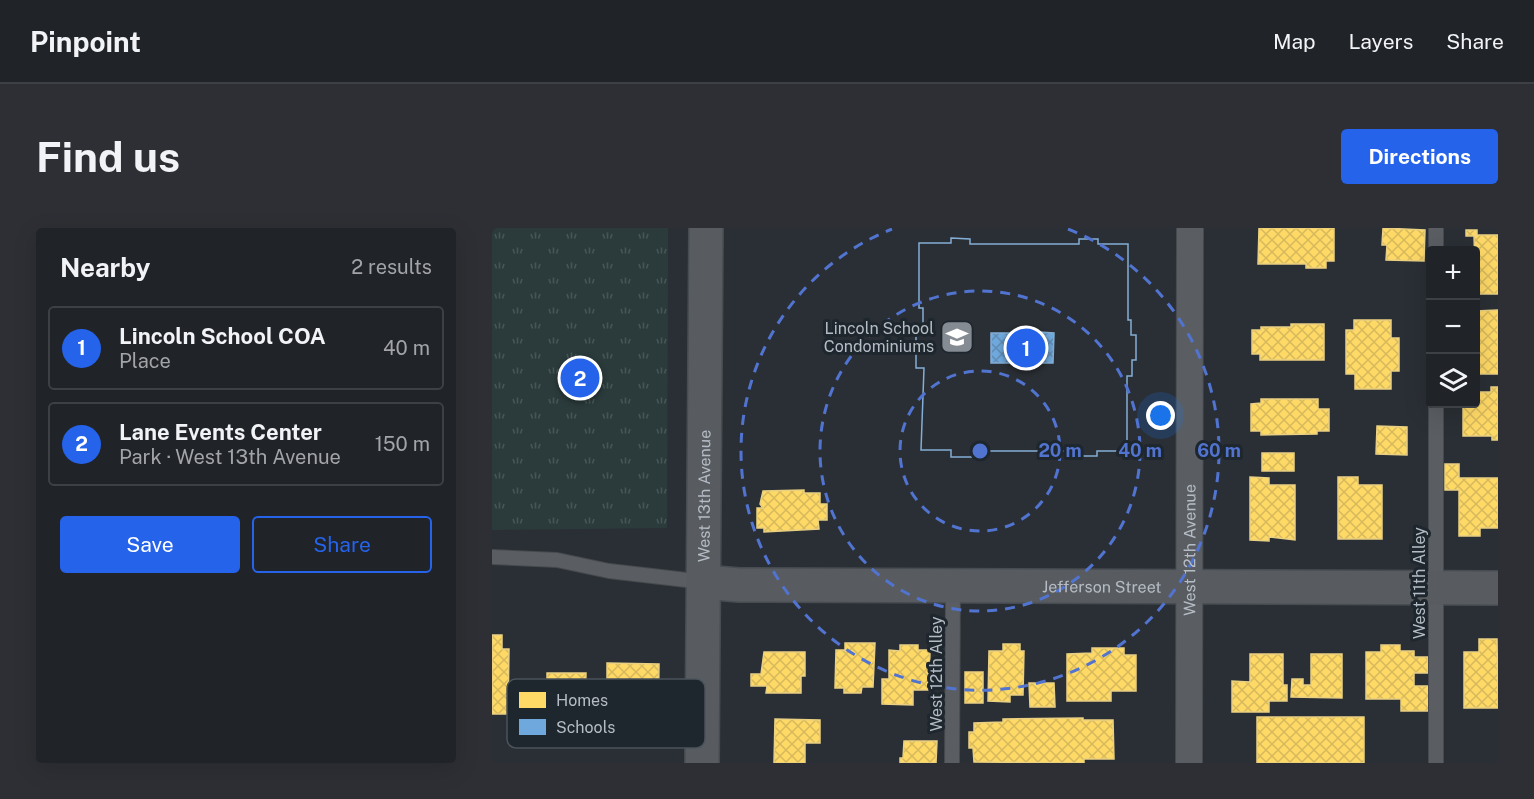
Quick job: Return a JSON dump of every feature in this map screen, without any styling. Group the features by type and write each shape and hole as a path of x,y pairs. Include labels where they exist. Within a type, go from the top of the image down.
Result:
{"main road":[{"name":"West 13th Avenue","path":"703,679 706,228"},
{"name":"Jefferson Street","path":"704,582 751,585 1498,588"},
{"name":"West 13th Avenue","path":"702,748 702,763"}],"street":[{"name":"West 12th Avenue","path":"1189,763 1190,228"}],"lane":[{"path":"1436,228 1436,246"},
{"name":"West 11th Alley","path":"1436,408 1436,763"},
{"path":"492,557 557,560 609,571 704,582"},
{"name":"West 12th Alley","path":"952,763 953,585"}],"green space":[{"path":"492,228 668,228 667,528 492,530"}],"building: Homes":[{"path":"1259,228 1334,228 1334,261 1326,261 1326,268 1306,268 1306,264 1258,264"},
{"path":"1383,228 1425,230 1424,261 1386,260 1387,245 1382,245"},
{"path":"1466,230 1477,230 1477,235 1498,235 1498,294 1480,294 1480,246 1474,246 1474,236 1466,236"},
{"path":"1498,310 1498,374 1480,374 1480,311"},
{"path":"1354,320 1391,320 1391,338 1399,338 1399,371 1391,371 1391,389 1355,389 1355,374 1346,374 1346,330 1354,330"},
{"path":"1291,324 1324,324 1324,360 1260,360 1260,354 1252,354 1252,330 1261,330 1261,327 1291,327"},
{"path":"1491,387 1498,387 1498,440 1492,440 1492,436 1463,436 1463,408 1480,408 1480,392 1491,392"},
{"path":"1261,399 1318,399 1318,409 1329,409 1329,431 1317,431 1317,434 1261,435 1261,431 1251,431 1251,404 1261,403"},
{"path":"1377,426 1407,427 1407,455 1376,454"},
{"path":"1262,453 1294,453 1294,471 1262,471"},
{"path":"1445,464 1459,464 1459,478 1498,478 1498,528 1480,528 1480,536 1459,536 1459,490 1445,490"},
{"path":"1250,477 1269,478 1269,485 1295,485 1295,540 1269,537 1269,541 1250,540"},
{"path":"1338,477 1358,477 1358,485 1382,485 1382,539 1338,539"},
{"path":"804,490 804,493 820,493 820,504 827,504 827,520 818,520 819,529 764,532 764,528 757,528 757,508 763,508 760,504 763,491"},
{"path":"492,635 502,635 502,649 509,649 507,714 492,714"},
{"path":"1479,639 1497,639 1498,708 1464,708 1464,652 1479,652"},
{"path":"845,643 875,643 873,687 862,687 861,693 844,693 844,688 835,688 836,650 845,650"},
{"path":"1003,644 1020,644 1020,651 1024,651 1023,695 1010,695 1010,702 988,701 989,651 1003,651"},
{"path":"900,645 918,645 918,650 930,650 929,690 913,690 913,705 882,704 882,679 889,679 889,650 900,651"},
{"path":"1381,645 1400,645 1400,651 1414,651 1414,657 1428,657 1428,673 1414,673 1414,686 1429,686 1429,711 1401,711 1401,699 1366,699 1366,652 1381,652"},
{"path":"1092,648 1124,648 1124,655 1136,655 1136,691 1111,691 1111,701 1067,701 1067,654 1092,653"},
{"path":"764,652 805,652 805,676 801,676 801,693 766,693 767,686 751,686 751,674 761,674"},
{"path":"1250,654 1283,654 1283,685 1287,685 1287,701 1269,701 1269,712 1232,712 1232,681 1250,682"},
{"path":"1311,654 1342,654 1342,698 1291,697 1292,679 1303,679 1303,685 1311,685"},
{"path":"607,663 659,664 659,679 607,679"},
{"path":"965,672 983,672 983,703 965,703"},
{"path":"547,673 586,673 586,679 547,679"},
{"path":"1029,683 1054,683 1055,707 1030,707"},
{"path":"1257,717 1364,717 1364,763 1257,763"},
{"path":"1083,718 1083,720 1113,720 1114,759 1084,759 1084,763 974,762 973,748 969,748 969,732 974,732 974,723 1003,722 1003,719"},
{"path":"775,719 820,720 820,743 805,743 805,763 774,763"},
{"path":"904,741 937,741 936,763 900,763 900,758 903,758"}],"building: Schools":[{"path":"951,238 970,239 970,244 1079,244 1079,239 1098,239 1098,244 1128,244 1128,320 1131,320 1131,335 1136,335 1136,360 1132,360 1132,376 1127,376 1127,451 1097,451 1097,456 1076,456 1076,451 972,451 972,457 951,457 951,450 921,450 924,368 916,368 916,326 923,326 923,308 919,308 919,243 951,243","holes":["1039,332 1054,333 1053,363 1039,363","991,333 1009,333 1009,363 991,363","1014,333 1031,333 1031,362 1014,362"]},
{"path":"951,238 970,239 970,244 1079,244 1079,239 1098,239 1098,244 1128,244 1128,320 1131,320 1131,335 1136,335 1136,360 1132,360 1132,376 1127,376 1127,451 1097,451 1097,456 1076,456 1076,451 972,451 972,457 951,457 951,450 921,450 924,368 916,368 916,326 923,326 923,308 919,308 919,243 951,243"}],"place":[{"name":"Lincoln School Condominiums","path":"957,337"},
{"name":"Lincoln School COA","path":"1026,348"},
{"name":"Lane Events Center","path":"580,378"}]}
